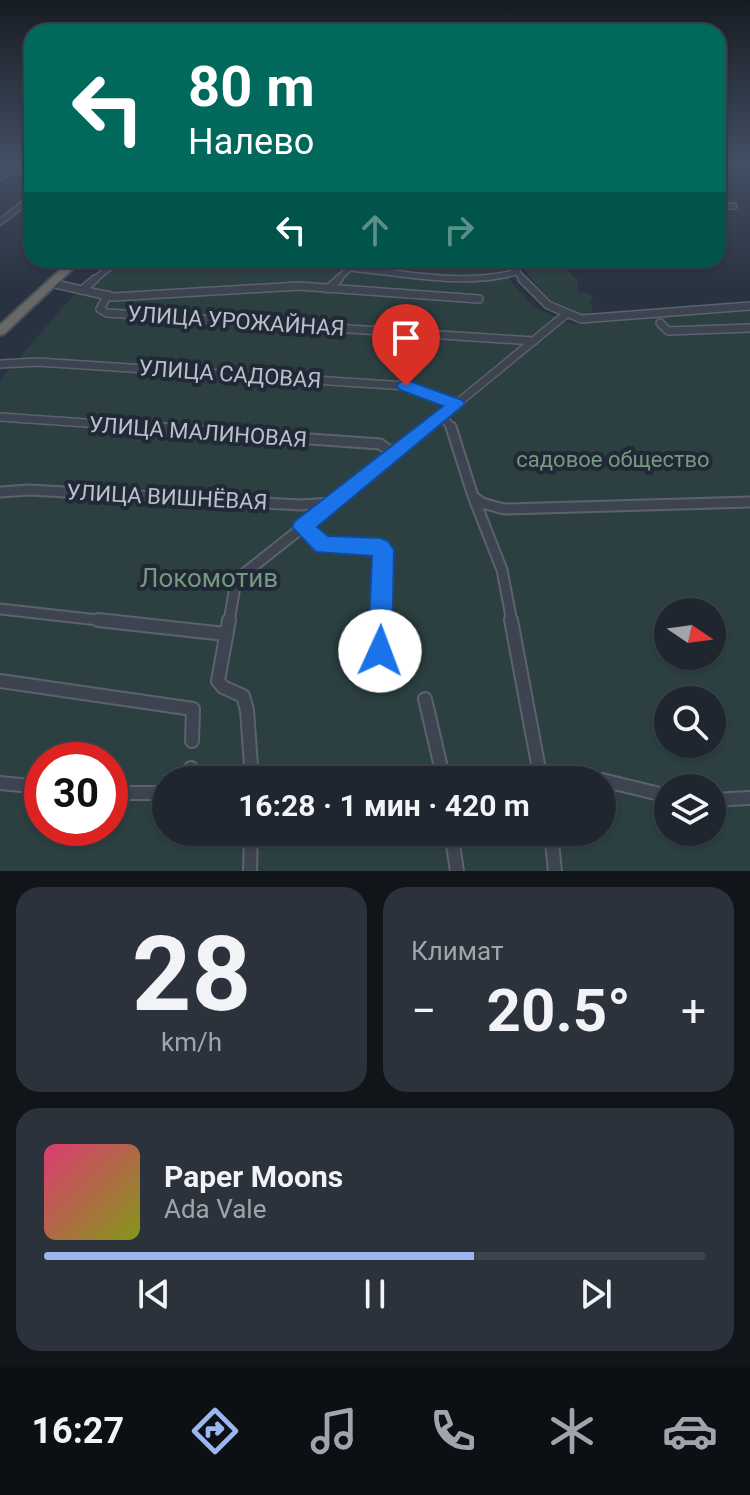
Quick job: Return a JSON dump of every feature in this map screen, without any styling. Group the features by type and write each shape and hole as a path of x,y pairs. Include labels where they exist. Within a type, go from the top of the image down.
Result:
{"highway":[{"path":"0,321 58,268"},
{"path":"0,331 68,268"}],"street":[{"path":"0,222 21,206"},
{"path":"726,206 734,206"},
{"path":"82,290 108,268"},
{"path":"328,289 350,268 466,278 492,278 517,272"},
{"path":"514,268 537,297 565,315 591,320 750,306"},
{"path":"51,283 128,297 299,286 479,299"},
{"name":"УЛИЦА УРОЖАЙНАЯ","path":"108,295 100,309 107,313 534,341"},
{"path":"251,766 243,696 223,687 218,681 236,580 565,315"},
{"path":"660,323 668,331 750,328"},
{"name":"УЛИЦА САДОВАЯ","path":"0,364 38,362 406,386 456,404"},
{"path":"442,415 450,424 473,496 502,570 539,766"},
{"name":"УЛИЦА МАЛИНОВАЯ","path":"0,417 380,444 394,454"},
{"name":"УЛИЦА ВИШНЁВАЯ","path":"0,492 29,490 301,505 333,502"},
{"path":"473,496 482,503 504,509 750,502"},
{"path":"303,527 324,545 380,547 383,550 380,651"},
{"path":"0,609 225,634"},
{"path":"0,681 193,709 192,741"},
{"path":"425,699 441,766"},
{"path":"0,783 24,785"},
{"path":"616,783 654,793"},
{"path":"128,793 152,793"},
{"path":"726,799 750,798"},
{"path":"250,871 251,846"},
{"path":"453,846 457,871"},
{"path":"552,846 555,871"}],"green space":[{"path":"108,268 503,268 534,307 574,325 750,308 750,871 0,871 0,380 70,299"},
{"path":"523,268 565,268 577,280 579,292 589,293 594,299 590,301 594,317 558,305"}],"route":[{"path":"380,651 383,550 380,547 340,548 324,545 303,527 456,404 406,386"}],"park label":[{"name":"садовое общество","path":"613,459"},
{"name":"Локомотив","path":"209,578"}]}
